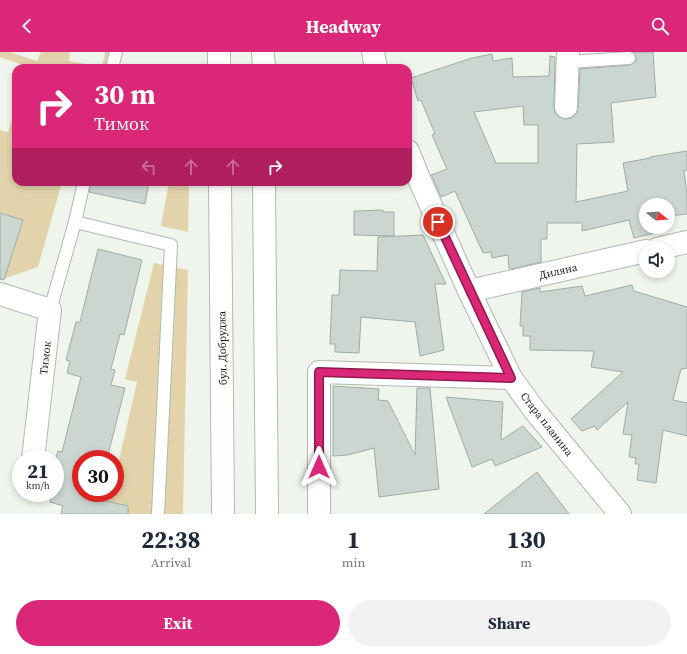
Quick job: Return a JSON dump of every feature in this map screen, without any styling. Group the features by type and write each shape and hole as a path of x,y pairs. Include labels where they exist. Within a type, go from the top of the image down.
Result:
{"street":[{"path":"219,52 219,64"},
{"path":"263,52 264,64"},
{"path":"373,52 375,64"},
{"path":"566,107 568,57"},
{"name":"Стара планина","path":"412,162 511,378 535,411 620,514"},
{"name":"бул. Добруджа","path":"220,186 223,514"},
{"path":"264,186 267,514"},
{"path":"675,245 687,242"},
{"name":"Диляна","path":"470,291 639,254"},
{"path":"0,294 50,310"},
{"name":"Тимок","path":"34,450 50,310"},
{"path":"319,514 319,372 511,378"}],"lane":[{"path":"113,64 116,52"},
{"path":"568,57 629,58"},
{"path":"50,310 75,222 83,186"},
{"path":"75,222 171,244 158,514"}],"shaded area":[{"path":"0,52 10,52 37,61 41,52 70,52 69,61 86,64 20,64 0,57"},
{"path":"105,52 112,52 110,64 103,64"},
{"path":"12,119 12,186 61,186 38,267 0,280 0,130 8,132"},
{"path":"168,186 189,186 188,232 161,226"},
{"path":"154,263 188,270 183,514 124,514 109,505 110,502 124,502 124,450 121,450 137,382 125,379"}],"building":[{"path":"633,52 653,52 656,97 611,103 614,142 577,144 576,202 628,191 623,163 687,151 687,170 684,171 687,195 687,214 675,215 675,198 639,198 639,234 651,234 634,238 629,220 582,231 582,223 547,223 547,239 541,239 541,262 509,269 508,255 492,258 491,252 483,253 455,191 441,197 431,175 447,169 432,135 435,134 421,100 418,101 412,78 472,58 492,54 493,61 512,58 513,77 549,76 550,56 555,57 555,113 559,117 566,119 572,118 576,114 578,108 580,69 630,65 636,61 636,57","holes":["523,106 524,125 538,125 538,163 496,163 474,112"]},
{"path":"90,186 148,186 145,204 89,192"},
{"path":"383,210 383,212 394,212 394,236 354,235 354,211"},
{"path":"0,213 23,220 4,280 0,279"},
{"path":"423,235 446,284 435,284 444,350 420,356 415,322 361,317 359,353 335,352 335,344 330,344 332,295 339,295 340,270 377,271 378,237"},
{"path":"98,249 142,260 124,335 120,334 111,369 115,370 111,385 125,388 109,450 72,450 72,502 110,502 128,506 128,514 61,514 63,506 50,502 64,502 64,450 63,450 81,377 67,373 70,361 66,360 76,322 80,322"},
{"path":"632,285 634,291 687,307 687,368 681,369 673,400 687,403 687,436 663,430 656,483 637,480 639,464 635,464 636,458 629,457 632,435 623,434 628,402 597,430 595,426 582,431 571,419 623,372 591,367 594,351 530,350 530,336 523,336 523,326 520,326 522,292 540,288 540,292 582,286 585,296"},
{"path":"333,386 379,389 378,400 388,401 415,455 417,388 430,388 439,489 379,497 374,448 348,455 333,456"},
{"path":"446,397 503,402 501,440 523,426 542,447 495,466 492,459 472,467"},
{"path":"537,472 569,514 484,514"}],"route":[{"path":"319,467 319,372 511,378 438,222"}]}
